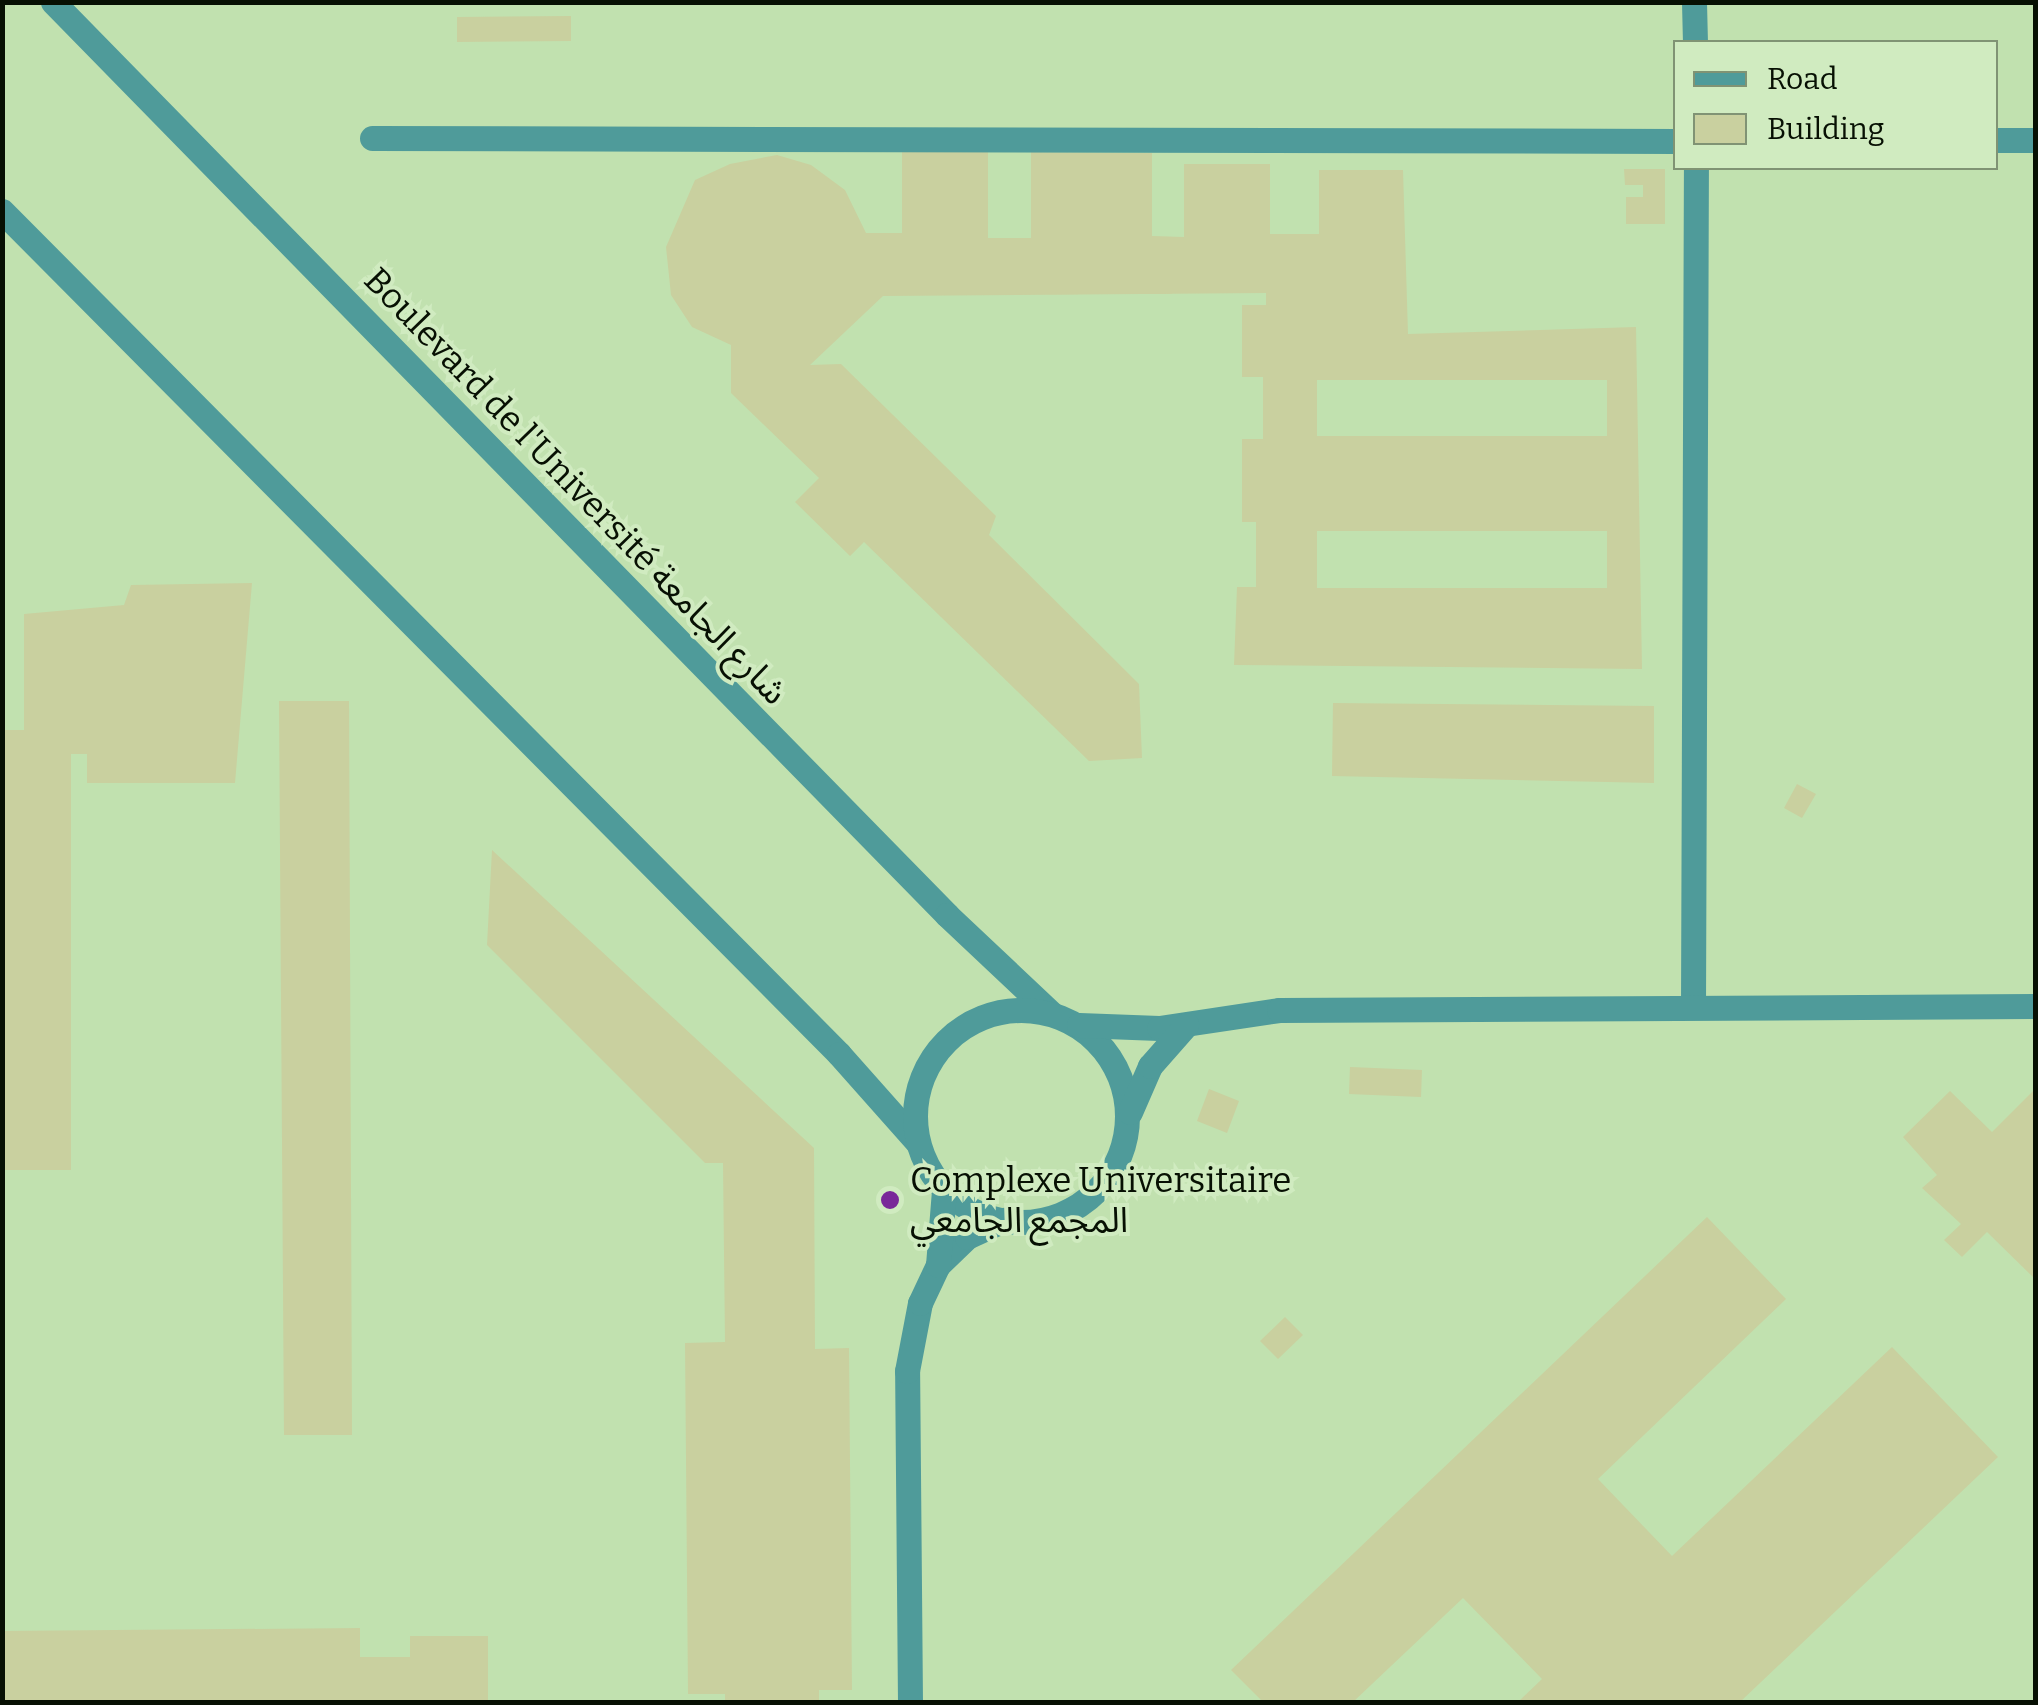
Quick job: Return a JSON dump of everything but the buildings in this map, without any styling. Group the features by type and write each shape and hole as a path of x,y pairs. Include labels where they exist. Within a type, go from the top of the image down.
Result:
{"street":[{"name":"Boulevard de l'Université شارع الجامعة","path":"53,2 947,915 1052,1014"},
{"path":"1694,2 1694,40"},
{"path":"372,138 1673,141"},
{"path":"1998,140 2036,140"},
{"path":"1694,1007 1696,170"},
{"path":"2,211 839,1054 918,1143 944,1190 974,1212 1004,1220 1034,1221 1091,1196 1111,1174 1128,1116 1150,1066 1186,1025"},
{"path":"918,1143 920,1088 947,1039 996,1014 1052,1014 1079,1025 1186,1025 1279,1010 2036,1006"},
{"path":"1079,1025 1110,1057 1128,1116"},
{"path":"938,1266 944,1190"},
{"path":"910,1702 907,1371 920,1303 938,1266 966,1236 1004,1220"}],"shaded area":[{"path":"3,3 2035,3 2035,1702 3,1702"}],"place":[{"name":"Complexe Universitaire المجمع الجامعي","path":"890,1200"}]}
